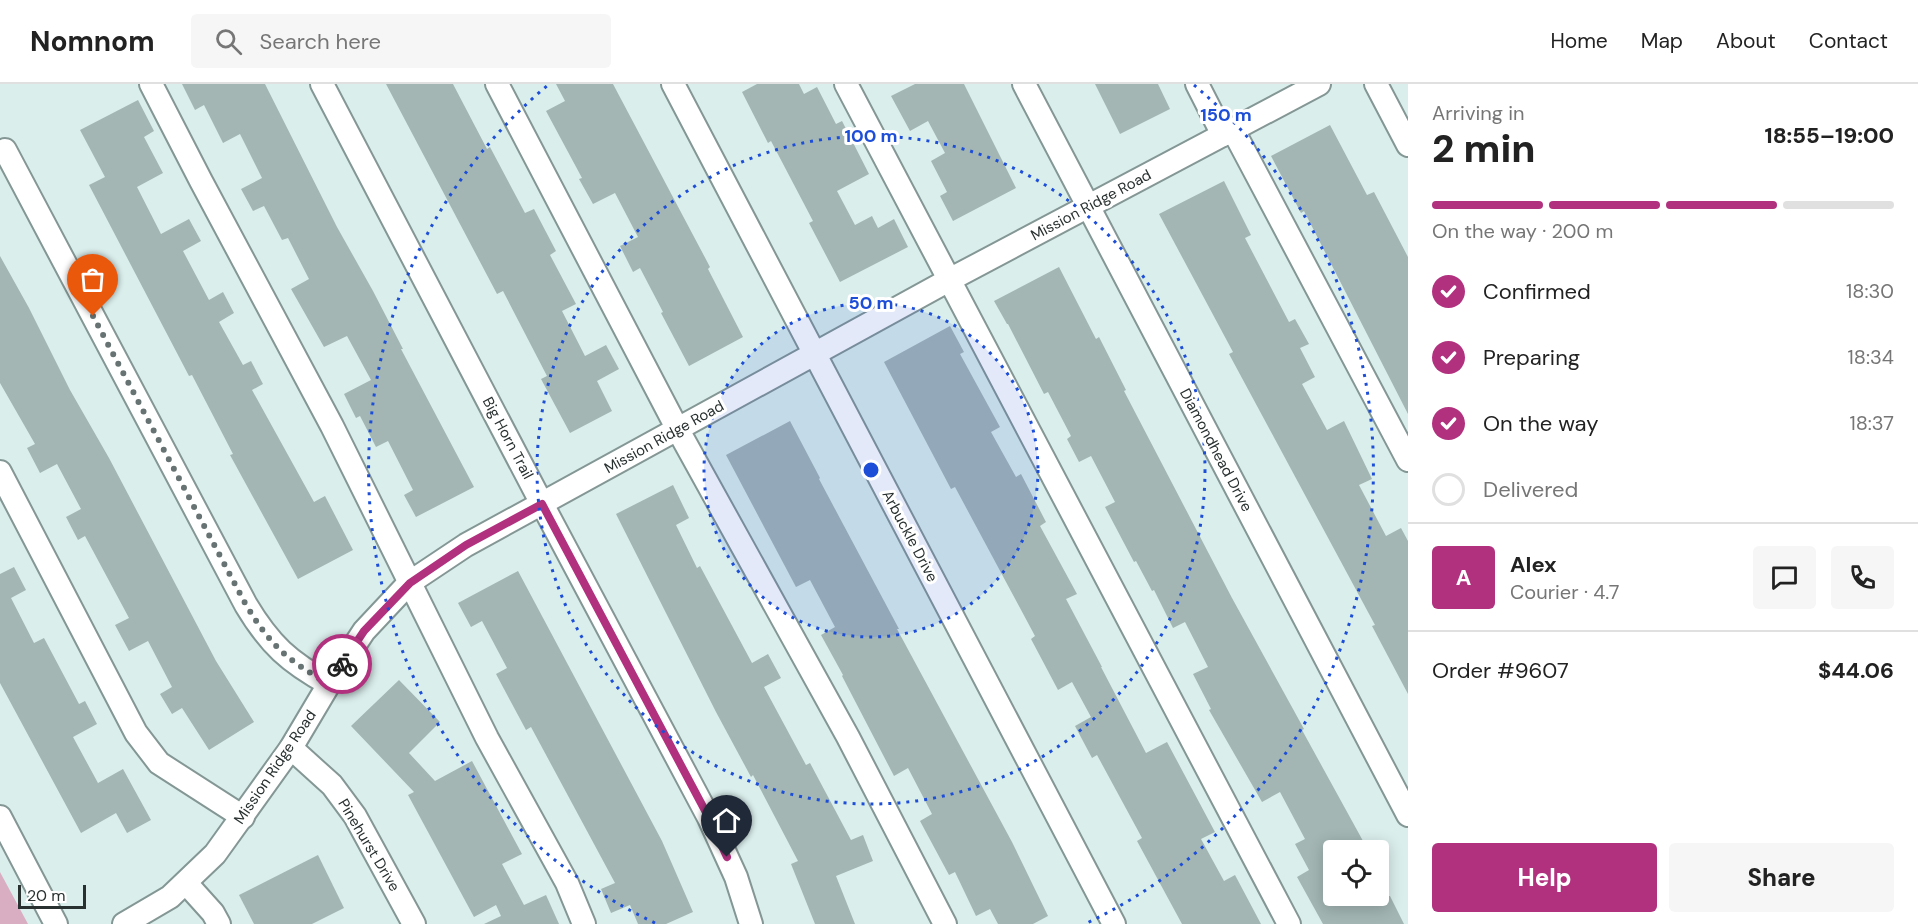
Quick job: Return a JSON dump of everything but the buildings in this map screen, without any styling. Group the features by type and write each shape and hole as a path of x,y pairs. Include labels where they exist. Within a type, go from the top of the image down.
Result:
{"street":[{"path":"151,84 332,426 487,738 567,884 584,924"},
{"name":"Big Horn Trail","path":"322,84 709,818 736,877 751,924"},
{"path":"497,84 678,430 848,737 945,924"},
{"name":"Arbuckle Drive","path":"673,84 1114,924"},
{"path":"846,84 1289,924"},
{"name":"Diamondhead Drive","path":"1024,84 1408,815"},
{"path":"1197,84 1228,132 1408,460"},
{"name":"Mission Ridge Road","path":"124,924 170,897 215,854 291,748 364,631 410,583 466,545 949,280 1319,84"},
{"path":"1376,84 1408,145"},
{"path":"5,150 246,605 262,631 282,654 329,684"},
{"path":"0,472 136,733 159,763 243,817"},
{"name":"Pinehurst Drive","path":"291,748 332,785 355,816 414,924"},
{"path":"0,817 56,924"},
{"path":"186,883 213,913 219,924"}],"shaded area":[{"path":"0,872 28,924 0,924"}],"way so far":[{"path":"93,316 246,605 262,631 282,654 329,684 342,664"}],"route":[{"path":"342,664 364,631 410,583 466,545 542,504 709,818 727,857"}]}
